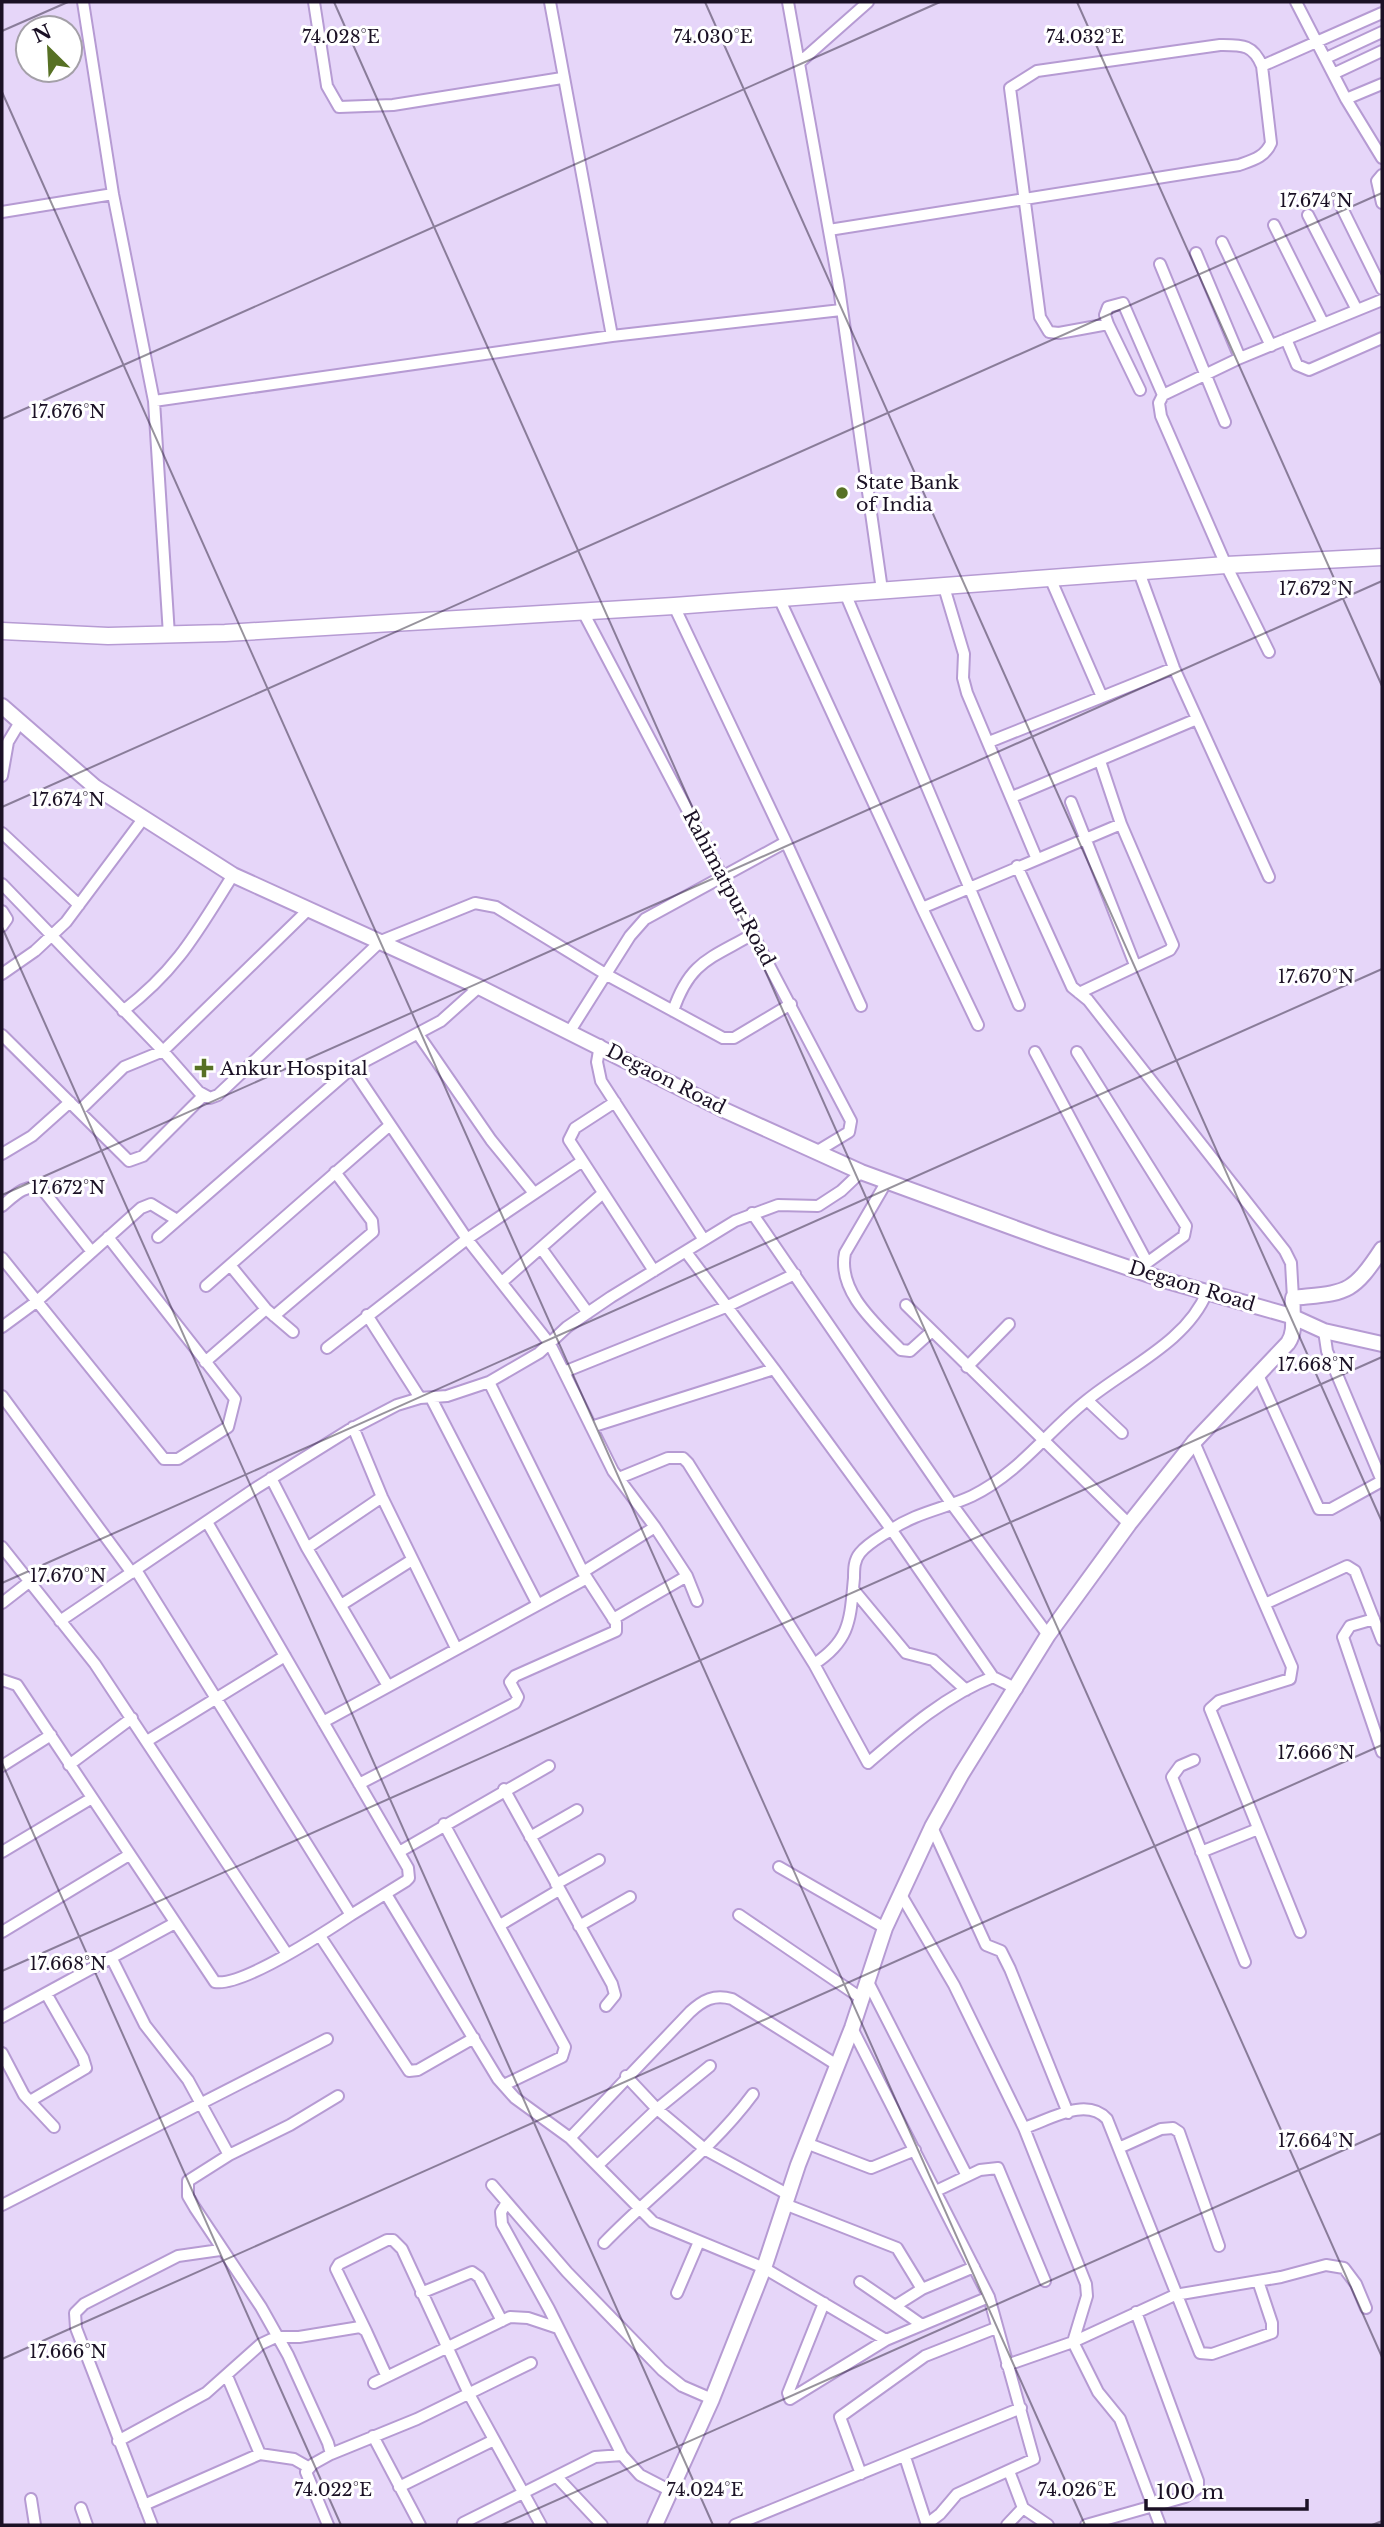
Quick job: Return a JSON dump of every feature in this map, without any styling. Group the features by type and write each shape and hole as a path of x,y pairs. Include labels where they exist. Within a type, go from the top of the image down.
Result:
{"main road":[{"path":"2,631 108,636 169,635 674,606 1226,565 1382,557"}],"street":[{"path":"83,2 113,194 154,401 169,635"},
{"path":"314,2 327,86 339,107 393,105 562,78"},
{"path":"550,2 612,336"},
{"path":"788,2 829,230 882,590"},
{"path":"799,63 868,2"},
{"path":"1296,2 1346,99 1382,158"},
{"path":"1262,66 1382,13"},
{"path":"1326,58 1382,32"},
{"path":"829,230 1023,199 1239,165 1258,158 1268,151 1272,143 1262,66 1256,52 1244,45 1220,45 1037,71 1019,79 1010,88 1009,99 1023,199 1043,325 1049,332 1059,334 1108,324"},
{"path":"1334,74 1382,51"},
{"path":"1346,99 1382,84"},
{"path":"1382,175 1377,181 1382,203"},
{"path":"2,212 113,194"},
{"path":"1339,202 1382,289"},
{"path":"1308,215 1357,310"},
{"path":"1275,225 1323,323"},
{"path":"1222,242 1271,346"},
{"path":"1196,253 1240,358"},
{"path":"1160,264 1225,422"},
{"path":"1269,652 1226,565 1161,416 1159,402 1163,395 1205,374 1382,300"},
{"path":"1140,390 1108,324 1105,315 1108,307 1123,303 1163,395"},
{"path":"154,401 612,336 841,310"},
{"path":"1286,339 1297,365 1309,370 1382,338"},
{"path":"1139,572 1174,668 1269,877"},
{"path":"1051,580 1102,696"},
{"path":"944,587 964,654 962,678 967,693 1036,857"},
{"path":"845,593 1019,1005"},
{"path":"779,598 978,1026"},
{"path":"674,606 861,1006"},
{"name":"Rahimatpur Road","path":"582,610 851,1121 849,1132 816,1152"},
{"path":"989,742 1174,668"},
{"name":"Degaon Road","path":"2,706 94,787 233,875 479,987 600,1045 724,1110 861,1172 1142,1266 1207,1292 1291,1316 1324,1331 1382,1345"},
{"path":"1012,797 1196,719"},
{"path":"2,773 8,742 20,722"},
{"path":"1079,993 1170,950 1172,938 1121,824 1100,761"},
{"path":"1071,802 1135,965"},
{"path":"2,974 51,937 79,905 143,820"},
{"path":"922,908 1036,857 1121,824"},
{"path":"2,833 79,905"},
{"path":"570,1031 630,936 645,919 786,842"},
{"path":"655,2525 668,2490 712,2399 764,2268 806,2143 852,2028 885,1928 932,1827 1048,1635 1129,1524 1194,1442 1292,1337 1294,1330 1291,1316 1291,1263 1285,1251 1088,1000 1067,978 1017,866"},
{"path":"123,1011 156,986 175,965 201,931 233,875"},
{"path":"2,884 203,1096"},
{"path":"2,1035 132,1162 143,1156 203,1096 218,1095 381,941 475,903 496,907 607,975 729,1039 791,1004"},
{"path":"79,1111 124,1067 163,1051 309,909"},
{"path":"2,911 8,919 2,926"},
{"path":"674,1011 684,982 695,969 753,934"},
{"path":"158,1237 352,1068 418,1034 451,1013 479,987"},
{"path":"418,1034 485,1131 534,1193"},
{"path":"600,1045 598,1071 704,1240"},
{"path":"1035,1052 1142,1266 1184,1236 1186,1226 1077,1052"},
{"path":"352,1068 467,1239 550,1344 619,1478 687,1576 697,1601"},
{"path":"2,1154 32,1136 70,1102"},
{"path":"615,1102 570,1133 569,1140 654,1271"},
{"path":"206,1286 390,1125"},
{"path":"327,1348 467,1239 581,1162"},
{"path":"205,1362 373,1232 372,1221 335,1172"},
{"path":"60,1621 271,1478 354,1427 397,1405 489,1382 550,1344 567,1327 588,1313 704,1240 752,1213 778,1205 818,1206 835,1196 861,1172"},
{"path":"887,1181 845,1253 843,1264 846,1280 864,1310 901,1350 910,1350 931,1332"},
{"path":"2,1206 24,1189 34,1186 41,1189 92,1252"},
{"path":"502,1282 602,1194"},
{"path":"2,1327 36,1302 148,1204 158,1207 177,1220"},
{"path":"752,1213 951,1503 1048,1635"},
{"path":"2,1258 164,1459 169,1461 228,1427 233,1416 235,1399 108,1237"},
{"path":"541,1248 588,1313"},
{"path":"1293,1298 1342,1292 1352,1288 1382,1249"},
{"path":"686,1252 891,1529 993,1677 1017,1689"},
{"path":"230,1265 270,1312 293,1332"},
{"path":"564,1372 728,1306 795,1274"},
{"path":"814,1664 833,1652 842,1641 850,1618 855,1561 860,1552 891,1529 923,1512 972,1496 1001,1478 1044,1443 1087,1400 1176,1333 1203,1304 1207,1292"},
{"path":"906,1305 1129,1524"},
{"path":"367,1315 426,1398 537,1604"},
{"path":"967,1367 1009,1324"},
{"path":"1258,1375 1319,1509 1331,1509 1382,1481 1326,1351 1324,1331"},
{"path":"591,1427 774,1368"},
{"path":"359,1784 515,1703 518,1697 511,1679 615,1634 617,1627 613,1619 585,1575 489,1382"},
{"path":"2,1396 134,1572 217,1698 351,1915"},
{"path":"1087,1400 1122,1433"},
{"path":"354,1427 382,1497 456,1648"},
{"path":"1194,1442 1267,1603 1292,1667 1293,1675 1290,1679 1219,1701 1210,1709 1300,1933"},
{"path":"619,1478 668,1458 683,1458 814,1664 868,1763 905,1731 966,1690 993,1677"},
{"path":"271,1478 307,1548 388,1686"},
{"path":"307,1548 382,1497"},
{"path":"2,1680 17,1685 215,1982 223,1983 235,1979 287,1954 320,1936 409,1878 408,1868 399,1852 207,1522"},
{"path":"323,1722 537,1604 655,1527"},
{"path":"2,1547 95,1664 287,1954"},
{"path":"341,1605 412,1560"},
{"path":"1267,1603 1347,1566 1355,1571 1382,1640"},
{"path":"613,1619 687,1576"},
{"path":"2,1604 29,1582"},
{"path":"853,1589 906,1653 933,1660 966,1690"},
{"path":"1374,1619 1350,1626 1343,1637 1382,1752"},
{"path":"147,1741 285,1656"},
{"path":"69,1765 132,1718"},
{"path":"2,1766 51,1735"},
{"path":"1194,1760 1180,1766 1172,1777 1245,1962"},
{"path":"399,1852 504,1789 549,1766"},
{"path":"504,1789 612,1984 615,1995 606,2006"},
{"path":"2,1852 92,1798"},
{"path":"530,1837 577,1810"},
{"path":"443,1824 565,2047 562,2057 504,2085"},
{"path":"932,1827 986,1945 1001,1951 1010,1969 1068,2113"},
{"path":"1201,1852 1258,1829"},
{"path":"2,1932 130,1855"},
{"path":"500,1925 599,1860"},
{"path":"779,1867 885,1928"},
{"path":"900,1893 954,1985 1024,2128 1086,2284 1087,2295 1073,2342 1098,2392 1120,2419 1160,2525"},
{"path":"386,1894 504,2085 515,2098 570,2138 653,2222 698,2244 764,2268 886,2340"},
{"path":"579,1926 630,1897"},
{"path":"739,1914 861,1998"},
{"path":"2,2017 47,1995 175,1923"},
{"path":"320,1936 409,2071 418,2070 474,2038"},
{"path":"111,1958 145,2025 201,2101 229,2155"},
{"path":"868,1982 967,2176"},
{"path":"30,2101 86,2068 47,1995"},
{"path":"570,2138 626,2076 699,2004 719,1996 732,1999 837,2065"},
{"path":"852,2028 989,2297 1034,2459 957,2494 927,2525 905,2457"},
{"path":"2,2205 327,2039"},
{"path":"2,2053 30,2101 54,2127"},
{"path":"598,2165 657,2109 710,2066"},
{"path":"626,2076 657,2109 706,2150 788,2200 897,2248 922,2289"},
{"path":"604,2243 638,2208 726,2130 753,2094"},
{"path":"331,2454 288,2355 261,2307 220,2250 186,2188 194,2176 229,2155 290,2126 338,2096"},
{"path":"1024,2128 1082,2109 1100,2112 1121,2147 1196,2347 1206,2355 1272,2333 1272,2323 1258,2281"},
{"path":"1121,2147 1161,2129 1173,2128 1179,2132 1219,2246"},
{"path":"806,2143 870,2168 915,2150"},
{"path":"936,2191 991,2166 1003,2175 1045,2281"},
{"path":"492,2185 506,2204 662,2370 682,2386 712,2399"},
{"path":"506,2204 501,2211 502,2224 622,2455 640,2475 668,2490"},
{"path":"386,2375 337,2274 339,2264 393,2240 402,2249 469,2394 541,2525"},
{"path":"677,2293 698,2244"},
{"path":"152,2525 76,2328 77,2308 178,2256 220,2250"},
{"path":"1007,2365 1073,2342 1175,2295 1335,2264 1344,2268 1356,2284 1366,2308"},
{"path":"895,2306 922,2289 974,2267"},
{"path":"421,2293 472,2272 479,2277 502,2321"},
{"path":"860,2282 922,2325"},
{"path":"824,2303 788,2393 790,2399 886,2340 989,2297"},
{"path":"1086,2525 1193,2493 1198,2481 1136,2312"},
{"path":"374,2383 502,2321 519,2316 558,2328"},
{"path":"118,2441 176,2412 227,2376 261,2344 276,2337 299,2337 354,2326 366,2331"},
{"path":"860,2474 841,2417 925,2356 996,2328"},
{"path":"308,2467 531,2363"},
{"path":"227,2376 260,2454"},
{"path":"735,2525 1021,2408"},
{"path":"373,2436 420,2525"},
{"path":"398,2487 494,2440"},
{"path":"144,2505 260,2454 294,2459 308,2467"},
{"path":"463,2523 595,2457 622,2455"},
{"path":"308,2467 307,2477 328,2525"},
{"path":"1009,2471 1023,2508 1048,2525"},
{"path":"557,2477 598,2524"},
{"path":"32,2499 35,2525"},
{"path":"81,2508 87,2525"},
{"path":"1007,2525 1023,2508"}],"place":[{"name":"State Bank of India","path":"842,493"},
{"name":"Ankur Hospital","path":"204,1068"}]}
